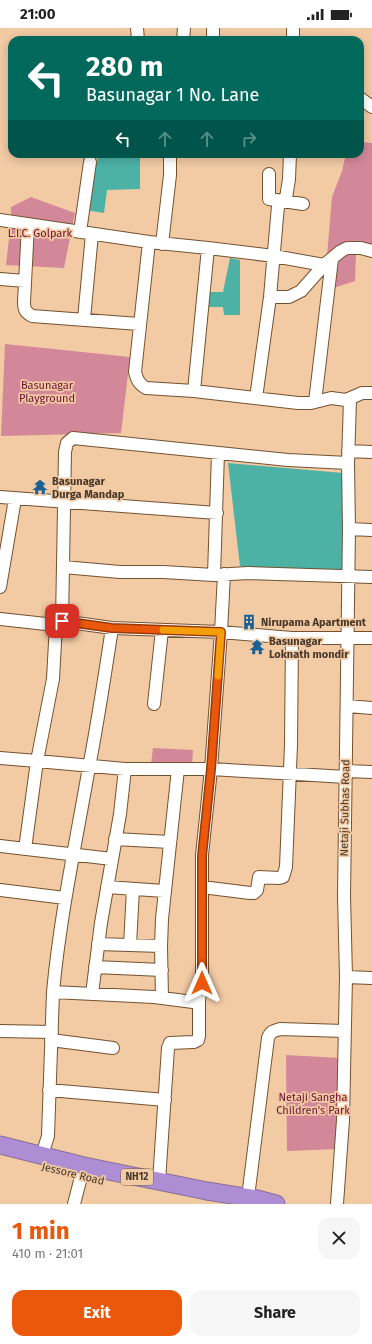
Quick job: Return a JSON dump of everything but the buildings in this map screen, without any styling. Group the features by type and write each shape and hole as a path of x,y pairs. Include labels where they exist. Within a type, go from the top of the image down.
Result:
{"highway":[{"name":"NH12","path":"0,1145 84,1166 207,1191 248,1197 276,1204"},
{"name":"Jessore Road","path":"0,1156 81,1177 217,1204"}],"street":[{"path":"162,244 170,175 170,158"},
{"path":"256,398 270,297 278,206 286,198 290,158"},
{"path":"84,319 86,233 90,162"},
{"path":"269,174 269,199 304,204"},
{"path":"0,220 162,244 328,262"},
{"path":"28,224 24,302 24,309 27,313 32,316 139,324"},
{"path":"149,242 135,372 136,379 140,384 146,388 194,391 298,402 315,402 331,398 341,400 350,399 362,393 372,393"},
{"path":"270,297 289,297 301,291 328,262 347,248 354,247 372,251"},
{"path":"194,391 208,248"},
{"path":"315,402 328,262"},
{"path":"0,279 25,281"},
{"name":"Netaji Subhas Road","path":"337,1204 343,1120 346,977 344,896 349,529 348,458 350,399"},
{"path":"25,850 37,761 53,679 59,623 67,443 73,438 288,460 348,458 372,452"},
{"path":"159,1181 168,1048 170,1043 194,1042 198,1040 199,1036 199,1000 202,983 202,856 211,769 221,632 216,514 218,453"},
{"path":"0,497 216,514"},
{"path":"0,586 16,499"},
{"path":"349,529 372,530"},
{"path":"62,567 120,572 372,577"},
{"path":"0,619 46,624 59,623 112,628 221,632 292,638 372,638"},
{"path":"42,1155 48,1136 53,992 65,898 90,766 112,628"},
{"path":"154,704 162,630"},
{"path":"202,886 254,893 257,890 259,877 274,879 283,877 286,868 290,774 292,638"},
{"path":"347,706 372,708"},
{"path":"0,758 125,768 211,769 290,774 346,774 372,772"},
{"path":"92,994 98,944 120,814 125,768"},
{"path":"162,998 161,946 164,891 178,769"},
{"path":"115,839 170,842"},
{"path":"0,846 25,850 112,858"},
{"path":"108,888 164,891"},
{"path":"130,945 133,889"},
{"path":"0,890 65,898"},
{"path":"98,944 161,946"},
{"path":"95,967 162,970"},
{"path":"346,977 372,978"},
{"path":"53,992 162,998 193,1002 199,1000"},
{"path":"248,1197 268,1038 270,1033 274,1030 280,1029 344,1031"},
{"path":"0,1031 51,1036 113,1048"},
{"path":"49,1090 165,1100"},
{"path":"74,1204 81,1177"}],"green space":[{"path":"364,142 372,143 372,251 356,254 355,281 324,291 332,197 342,171 345,158 364,158"},
{"name":"L.I.C. Golpark","path":"31,197 75,213 64,268 6,265 11,221 11,207"},
{"name":"Basunagar Playground","path":"5,344 130,357 121,433 1,436"},
{"path":"153,748 193,750 192,765 151,764"},
{"name":"Netaji Sangha Children's Park","path":"286,1055 340,1058 338,1149 287,1151"}],"water":[{"path":"98,158 140,158 140,189 107,190 104,213 85,210 91,163 97,163"},
{"path":"230,258 240,260 240,315 224,315 223,307 208,307 208,292 223,292"},
{"path":"228,463 343,473 343,569 274,574 240,566"}],"slow traffic":[{"path":"163,630 221,632 218,676"}],"place":[{"name":"Basunagar Durga Mandap","path":"40,487"},
{"name":"Nirupama Apartment","path":"249,622"},
{"name":"Basunagar Loknath mondir","path":"257,647"}],"route":[{"path":"62,621 112,628 221,632 211,769 202,856 202,983"}]}
